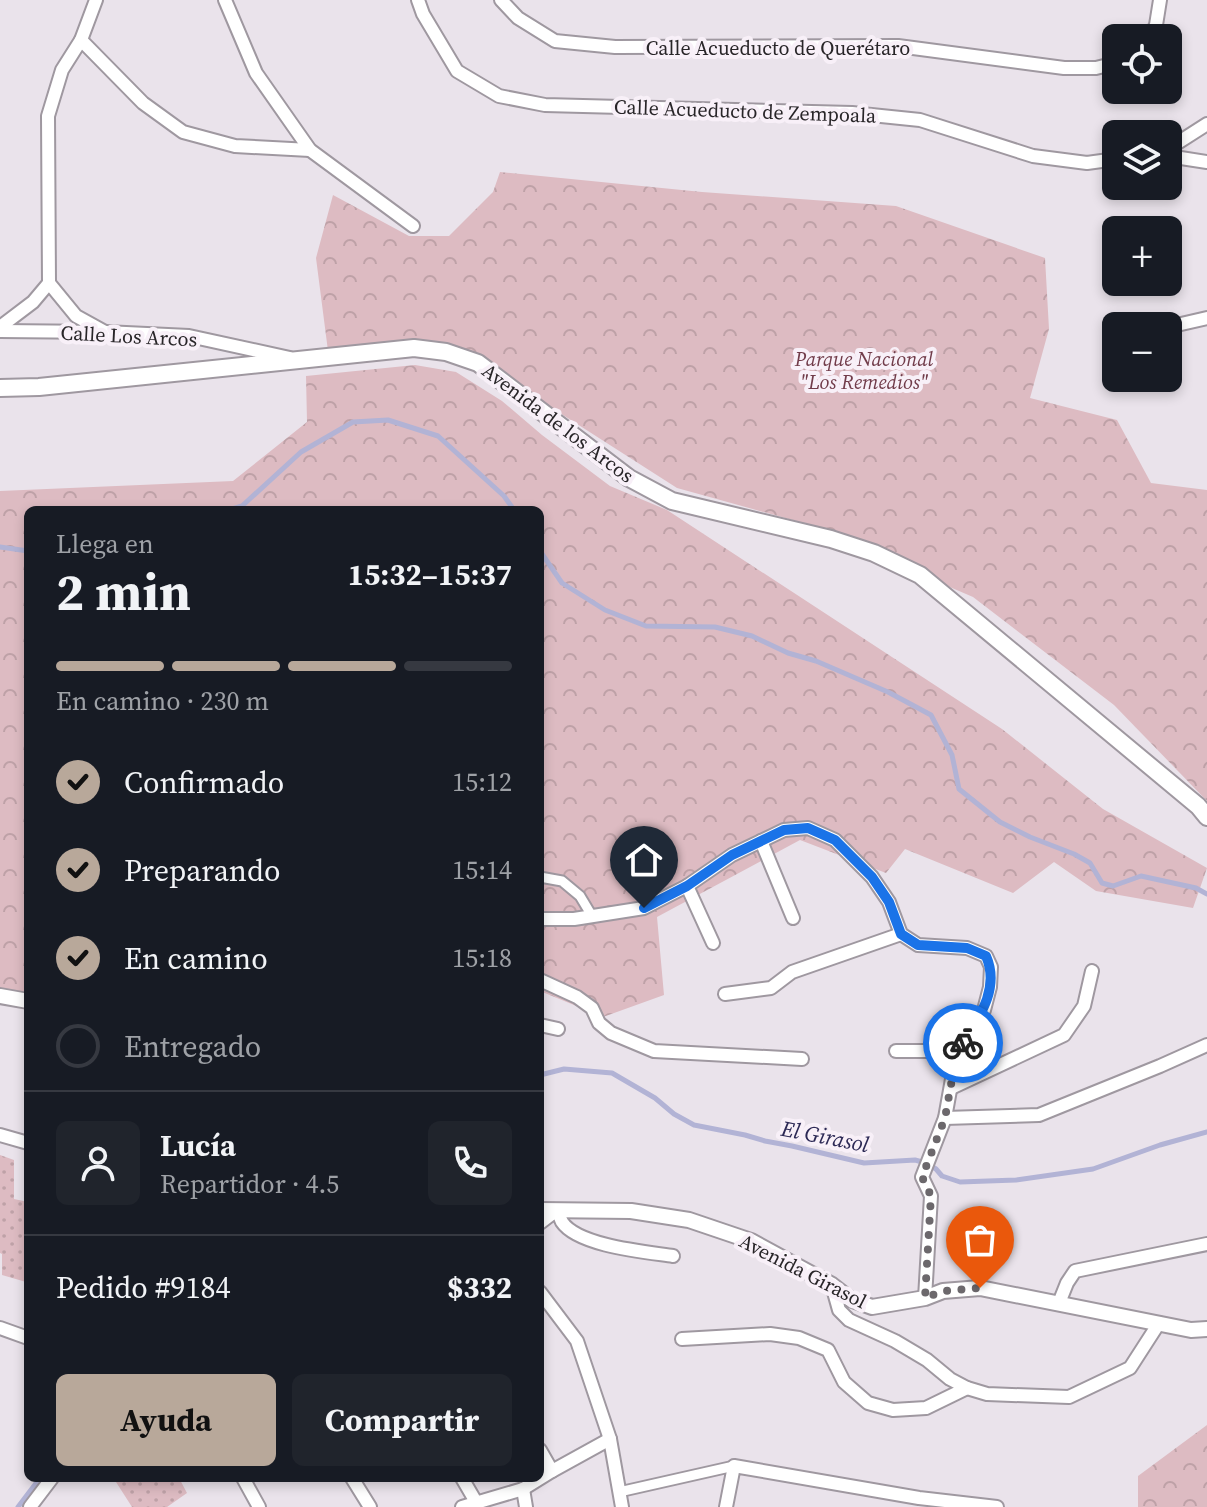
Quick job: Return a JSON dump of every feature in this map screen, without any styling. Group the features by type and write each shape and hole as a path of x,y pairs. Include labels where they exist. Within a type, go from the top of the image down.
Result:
{"main road":[{"name":"Avenida de los Arcos","path":"0,388 39,387 414,348 446,352 478,363 629,478 672,501 831,539 874,553 920,575 1198,806 1207,817"}],"street":[{"path":"96,0 81,40 62,70 48,116 49,283 76,316 105,332"},
{"path":"225,0 256,73 310,150 413,226"},
{"name":"Calle Acueducto de Zempoala","path":"418,0 457,71 499,96 545,105 852,113 920,120 1033,156 1087,163 1102,161"},
{"name":"Calle Acueducto de Querétaro","path":"501,0 518,18 555,41 615,47 898,46 1064,68 1102,66"},
{"path":"1156,24 1160,0"},
{"path":"81,40 143,103 183,132 235,146 310,150"},
{"path":"1182,140 1207,124"},
{"path":"1182,158 1207,162"},
{"path":"0,329 33,302 49,283"},
{"path":"1182,324 1207,318"},
{"name":"Calle Los Arcos","path":"0,329 189,336 305,361"},
{"path":"544,919 574,919 644,908 687,886 732,855 784,830 808,828 835,840 872,877 889,902 901,934 918,945 967,948 986,956 991,967 984,1010 957,1051 945,1118 922,1177 931,1196 925,1298"},
{"path":"761,841 793,918"},
{"path":"544,878 562,881 580,896 592,916"},
{"path":"687,886 713,943"},
{"path":"725,994 771,988 792,972 901,934"},
{"path":"951,1088 1064,1035 1084,1006 1092,971"},
{"path":"544,982 577,997 592,1008 599,1023 611,1033 654,1051 802,1059"},
{"path":"0,996 24,1000"},
{"path":"544,1026 558,1029"},
{"path":"945,1118 1039,1115 1207,1045"},
{"path":"896,1051 957,1051"},
{"path":"0,1135 24,1142"},
{"name":"Avenida Girasol","path":"544,1210 631,1211 689,1220 751,1241 832,1285 850,1299 872,1307 925,1298 943,1291 980,1288 1191,1330 1207,1329"},
{"path":"544,1220 557,1210 563,1224 597,1242 673,1256"},
{"path":"1059,1303 1075,1271 1207,1244"},
{"path":"832,1285 839,1310 849,1320 895,1341 927,1360 950,1379 987,1394 1069,1397 1130,1368 1159,1323"},
{"path":"544,1297 577,1341 610,1439 622,1507"},
{"path":"0,1328 24,1337"},
{"path":"682,1339 770,1334 799,1338 828,1350 844,1382 868,1403 893,1410 926,1408 967,1388"},
{"path":"544,1476 610,1439"},
{"path":"544,1457 552,1471"},
{"path":"619,1492 734,1466 919,1498 997,1507"},
{"path":"726,1507 734,1466"},
{"path":"30,1507 49,1482"},
{"path":"245,1482 259,1507"},
{"path":"354,1482 370,1507"},
{"path":"464,1482 476,1502"},
{"path":"462,1507 523,1489 534,1482"},
{"path":"523,1489 526,1507"}],"green space":[{"name":"Parque Nacional \"Los Remedios\"","path":"500,172 702,192 896,206 1045,258 1049,329 1030,398 1117,420 1151,483 1207,490 1207,801 1114,705 973,597 796,521 677,488 452,344 328,351 316,258 333,195 409,236 449,236 493,192"},
{"path":"415,365 456,372 502,401 610,486 667,510 1002,729 1103,809 1207,868 1193,908 1096,891 1054,862 1013,893 905,849 886,873 800,840 657,917 664,995 603,1017 544,993 544,506 24,506 24,993 0,990 0,491 233,481 307,422 306,376"},
{"path":"0,1155 14,1160 14,1199 24,1201 24,1281 2,1275"},
{"path":"1207,1425 1207,1507 1138,1507 1138,1476"},
{"path":"116,1482 181,1482 187,1493 167,1507 132,1507"}],"waterway":[{"path":"242,506 301,452 353,422 388,420 438,436 511,506"},
{"path":"0,547 24,550"},
{"path":"544,557 562,583 605,610 646,626 715,627 752,636 888,692 931,715 952,755 959,789 1000,822 1090,863 1102,883 1113,886 1141,876 1196,888 1207,894"},
{"name":"El Girasol","path":"544,1074 564,1069 612,1073 694,1125 864,1163 915,1160 926,1163 942,1176 960,1182 1016,1180 1093,1169 1207,1132"},
{"name":"El Girasol","path":"18,1507 37,1482"}],"way so far":[{"path":"963,1043 957,1051 945,1118 922,1177 931,1196 925,1298 943,1291 980,1288"}],"route":[{"path":"644,908 687,886 732,855 784,830 808,828 835,840 872,877 889,902 901,934 918,945 967,948 986,956 991,967 984,1010 963,1043"}]}
